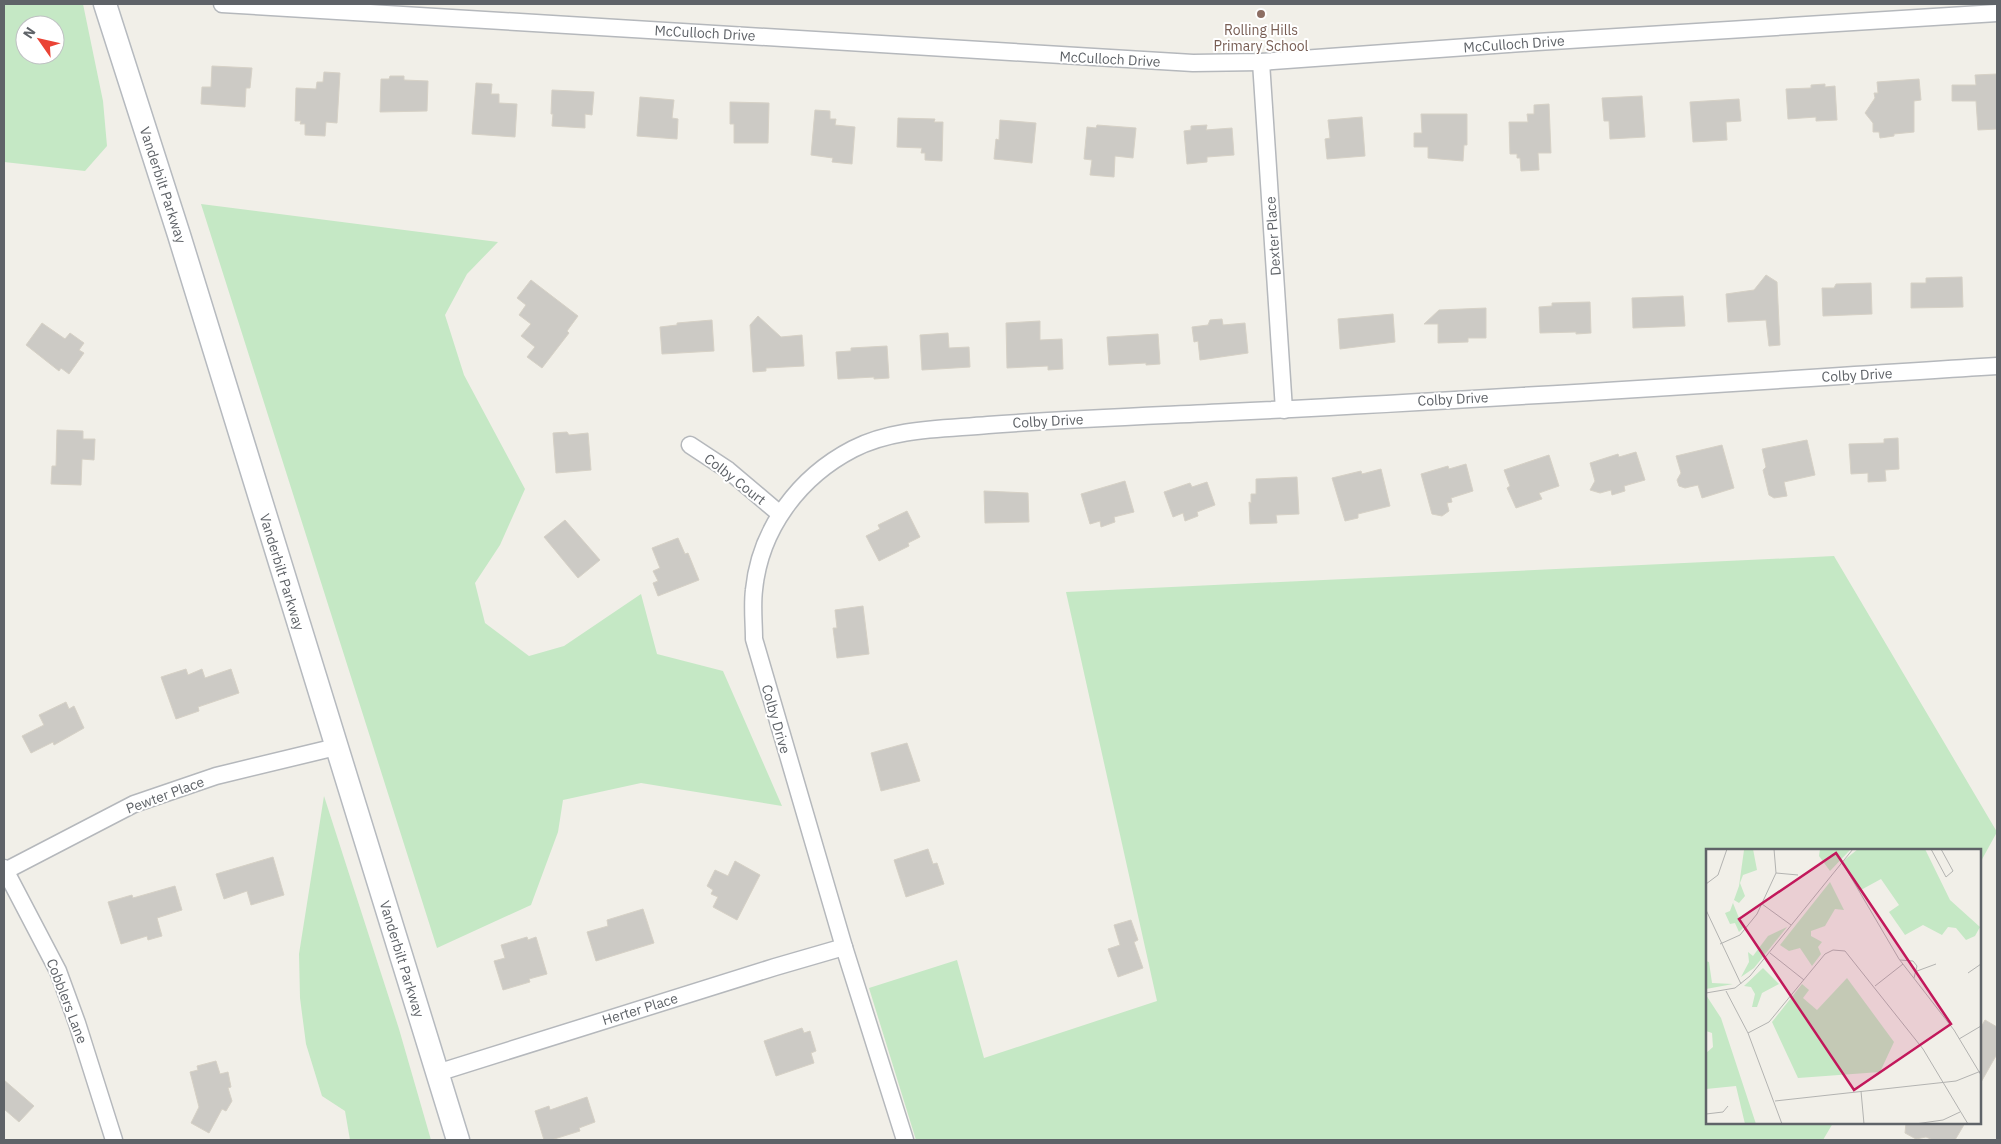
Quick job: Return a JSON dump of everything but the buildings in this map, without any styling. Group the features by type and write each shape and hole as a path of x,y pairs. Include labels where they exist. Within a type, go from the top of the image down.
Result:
{"main road":[{"name":"Vanderbilt Parkway","path":"105,4 180,235 458,1140"}],"street":[{"name":"McCulloch Drive","path":"222,4 1193,63 1261,62 1997,13"},
{"name":"Dexter Place","path":"1261,62 1284,410"},
{"name":"Colby Drive","path":"905,1140 844,947 754,639 754,591 762,549 780,514 809,479 832,461 856,447 896,434 1043,421 1284,410 1997,366"},
{"name":"Colby Court","path":"690,445 728,470 780,514"},
{"name":"Pewter Place","path":"5,869 134,804 216,776 336,747"},
{"name":"Cobblers Lane","path":"5,869 58,971 77,1023 114,1140"},
{"name":"Herter Place","path":"437,1073 844,947"}],"green space":[{"path":"4,4 83,4 103,101 107,146 85,171 4,162"},
{"path":"201,204 498,242 467,274 445,315 464,375 525,489 500,545 475,583 485,623 529,656 564,646 641,594 657,654 723,671 782,806 641,783 563,800 558,832 531,905 437,948"},
{"path":"1834,556 1997,832 1981,861 1981,849 1706,849 1706,1124 1832,1124 1823,1140 916,1140 869,988 957,960 984,1058 1157,1001 1066,592"},
{"path":"324,796 399,1029 431,1140 350,1140 345,1111 322,1096 306,1044 300,998 299,954"}],"place":[{"name":"Rolling Hills Primary School","path":"1261,14"}]}
